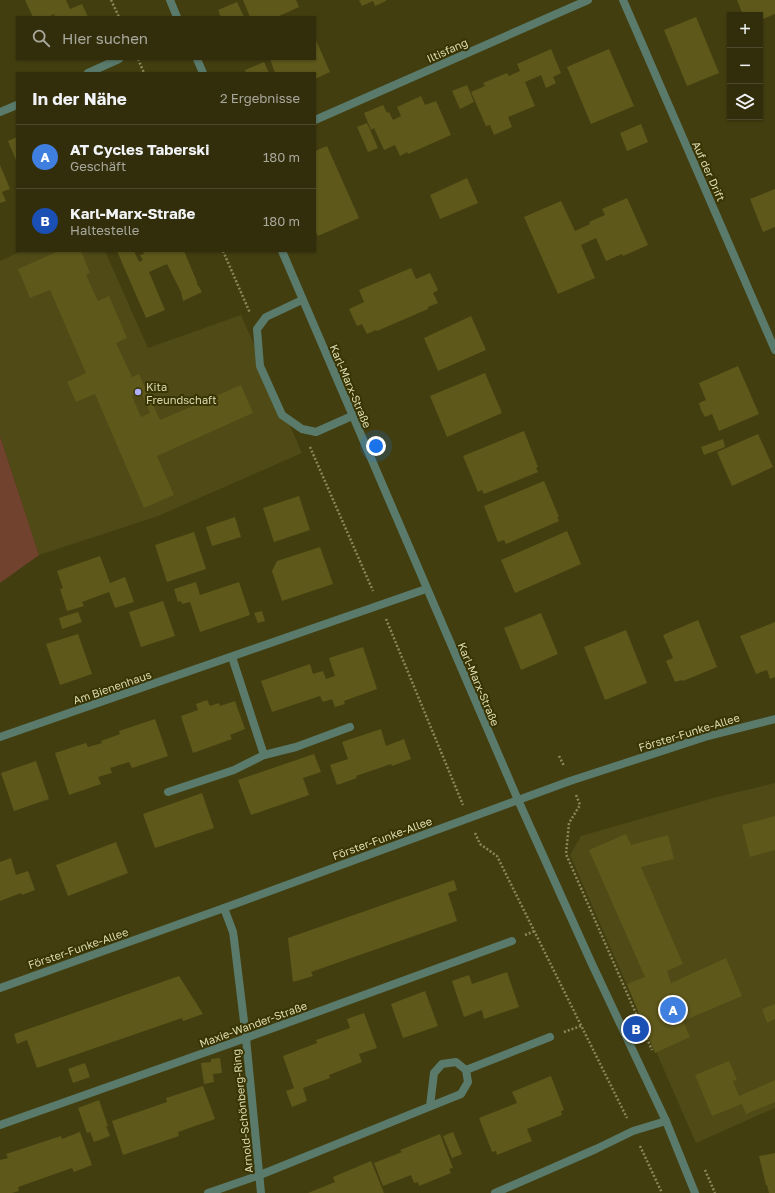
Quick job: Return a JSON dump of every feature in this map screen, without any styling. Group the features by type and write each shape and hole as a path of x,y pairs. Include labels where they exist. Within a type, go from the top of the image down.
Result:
{"street":[{"path":"170,0 177,16"},
{"name":"Iltisfang","path":"316,120 588,0"},
{"name":"Auf der Drift","path":"623,0 775,350"},
{"path":"90,72 117,60"},
{"path":"196,60 202,72"},
{"path":"0,112 16,105"},
{"name":"Karl-Marx-Straße","path":"282,252 518,800 591,962 666,1121 694,1193"},
{"path":"302,300 266,317 257,329 260,366 282,415 302,430 316,432 352,416"},
{"name":"Am Bienenhaus","path":"0,737 426,589"},
{"path":"232,657 264,756"},
{"name":"Förster-Funke-Allee","path":"0,988 224,908 583,776 698,739 775,719"},
{"path":"168,792 234,770 264,756 296,747 350,727"},
{"name":"Arnold-Schönberg-Ring","path":"224,908 233,932 246,1038 261,1193"},
{"name":"Maxie-Wander-Straße","path":"0,1125 246,1038 512,941"},
{"path":"466,1070 550,1037"},
{"path":"208,1193 260,1175 461,1094 468,1082 466,1070 456,1062 442,1064 434,1073 430,1106"},
{"path":"495,1193 596,1149 633,1131 666,1121"}],"path":[{"path":"111,0 119,16"},
{"path":"138,60 144,72"},
{"path":"223,252 257,329"},
{"path":"302,430 380,606 480,844 497,856 633,1131 662,1193"},
{"path":"580,805 569,824 566,854 655,1056"},
{"path":"702,1164 715,1193"}],"shaded area":[{"name":"Kita Freundschaft","path":"20,252 105,252 148,348 241,315 302,453 158,516 39,555 0,436 0,261"},
{"path":"0,436 39,555 0,583"},
{"path":"775,783 775,1108 696,1143 570,855 581,836 717,797"}],"building":[{"path":"25,0 66,0 70,9 82,4 88,16 54,16 55,15 54,14 50,16 33,16"},
{"path":"243,0 296,0 299,7 279,16 250,16"},
{"path":"359,0 386,1 375,6 373,1 362,6"},
{"path":"737,0 775,0 775,14 763,19 763,12 742,12"},
{"path":"237,2 244,16 221,16 218,10"},
{"path":"696,17 719,73 687,86 664,30"},
{"path":"316,40 330,72 316,79 316,72 275,72 270,60 316,60"},
{"path":"551,49 561,73 553,77 556,83 546,88 541,75 525,82 535,106 508,117 512,127 494,135 490,125 486,126 471,92 485,86 483,83 507,73 509,76 520,71 517,64"},
{"path":"609,49 634,106 591,124 567,67"},
{"path":"264,62 269,72 246,72 245,70"},
{"path":"467,85 474,102 460,109 452,91"},
{"path":"421,96 425,105 436,101 451,135 400,156 395,145 384,150 374,128 371,130 364,113 383,105 393,120 401,116 397,107"},
{"path":"367,123 378,148 368,152 357,127"},
{"path":"641,124 648,142 627,151 620,133"},
{"path":"16,137 16,161 8,141"},
{"path":"327,146 359,218 318,236 316,233 316,151"},
{"path":"0,165 10,189 2,192 6,201 0,203"},
{"path":"467,178 478,203 440,219 430,195"},
{"path":"775,189 775,227 763,232 750,199"},
{"path":"627,198 648,245 623,256 622,254 606,261 596,238 581,245 595,278 558,294 524,217 561,201 575,231 590,224 589,222 605,215 602,209"},
{"path":"57,252 81,252 90,273 86,275 98,301 109,296 127,338 116,343 132,377 139,374 160,420 241,385 253,413 157,456 174,495 144,508 95,394 76,402 67,382 86,373 50,290 30,298 18,269","holes":["141,392 150,413 141,417 132,396"]},
{"path":"117,252 134,252 139,262 143,260 140,255 144,254 143,252 184,252 197,285 202,292 183,301 181,292 167,264 149,272 165,310 146,318"},
{"path":"411,268 416,279 430,273 438,290 433,293 438,303 428,307 428,309 367,334 362,324 357,326 349,309 364,302 359,290"},
{"path":"471,316 486,350 438,371 424,338"},
{"path":"738,366 759,414 719,431 712,414 705,417 701,410 699,403 706,400 699,383"},
{"path":"485,373 502,413 447,437 430,396"},
{"path":"524,431 538,467 536,468 538,472 484,494 482,490 478,492 463,456"},
{"path":"758,434 773,467 732,486 717,452"},
{"path":"723,439 725,447 704,455 701,447"},
{"path":"544,481 559,517 557,517 559,521 506,544 504,540 498,542 484,506"},
{"path":"299,496 310,530 274,542 263,508"},
{"path":"235,517 241,537 212,546 206,527"},
{"path":"567,531 581,564 515,593 501,560"},
{"path":"194,532 206,569 167,582 155,545"},
{"path":"320,547 333,584 282,601 272,571 277,561"},
{"path":"100,556 110,583 125,577 134,602 115,608 109,592 82,602 84,606 67,611 60,589 63,588 57,571"},
{"path":"196,582 200,595 239,582 250,615 200,632 190,602 182,604 181,601 178,602 174,589"},
{"path":"163,601 175,636 141,647 129,612"},
{"path":"262,611 265,621 258,623 254,613"},
{"path":"78,612 82,622 62,629 59,618"},
{"path":"541,613 558,654 521,670 504,628"},
{"path":"698,620 717,667 683,681 675,682 666,661 673,658 663,635"},
{"path":"775,622 775,677 770,679 767,670 756,674 740,636"},
{"path":"626,630 647,683 605,700 584,647"},
{"path":"78,634 92,674 60,685 46,644"},
{"path":"363,647 377,689 344,701 345,704 335,707 332,699 323,702 320,696 272,712 261,681 310,664 313,674 323,671 326,679 335,676 329,658"},
{"path":"207,700 210,706 219,703 220,706 235,701 245,729 230,735 232,739 193,753 181,716 198,710 196,704"},
{"path":"155,719 168,756 132,768 129,762 110,768 112,773 98,777 101,784 69,795 55,753 86,743 88,747 102,743 101,741 120,734 119,731"},
{"path":"381,729 386,746 404,739 411,759 356,776 357,778 337,785 330,765 348,759 342,742"},
{"path":"314,754 321,772 303,778 309,795 251,815 238,780"},
{"path":"36,761 49,799 14,811 1,773"},
{"path":"202,793 214,828 155,848 143,814"},
{"path":"775,816 775,850 750,857 742,825"},
{"path":"626,834 631,845 668,835 674,859 641,867 683,964 667,971 671,983 726,958 742,996 683,1021 690,1037 655,1053 627,984 645,977 589,850"},
{"path":"116,842 128,873 68,896 56,865"},
{"path":"11,858 16,875 28,871 35,890 22,895 21,893 0,901 0,862"},
{"path":"454,880 457,890 448,893 457,921 311,972 313,976 293,982 288,938"},
{"path":"507,972 519,1007 484,1019 482,1010 464,1017 452,981 469,975 472,984"},
{"path":"179,976 203,1014 183,1021 182,1018 37,1068 27,1040 17,1044 14,1034"},
{"path":"425,991 438,1026 403,1038 391,1004"},
{"path":"775,1004 775,1019 767,1023 762,1009"},
{"path":"364,1013 377,1048 359,1054 362,1062 329,1075 330,1078 303,1088 307,1101 292,1107 286,1091 294,1088 283,1056 317,1043 316,1040 350,1028 347,1019"},
{"path":"220,1058 222,1073 213,1074 214,1082 204,1084 201,1063 211,1062 211,1059"},
{"path":"729,1061 737,1080 733,1081 739,1096 775,1080 775,1102 746,1114 742,1104 712,1116 695,1075"},
{"path":"85,1063 90,1077 73,1083 68,1069"},
{"path":"551,1076 564,1110 561,1111 562,1115 527,1129 532,1141 497,1155 496,1151 492,1152 479,1118 517,1103 512,1092"},
{"path":"203,1086 215,1119 178,1132 179,1136 123,1155 112,1121 167,1102 166,1098"},
{"path":"99,1100 110,1136 94,1142 90,1132 87,1133 78,1108"},
{"path":"80,1132 92,1165 74,1172 72,1168 18,1187 19,1191 12,1193 0,1193 0,1160 8,1158 6,1154 61,1136 62,1139"},
{"path":"453,1132 462,1154 452,1158 443,1136"},
{"path":"440,1134 453,1168 449,1169 451,1173 419,1186 418,1182 414,1183 411,1175 383,1186 374,1163 402,1152 400,1150"},
{"path":"775,1153 775,1193 769,1193 759,1156"},
{"path":"371,1161 384,1193 308,1193 335,1182 333,1177"}],"place":[{"name":"Kita Freundschaft","path":"138,392"},
{"name":"AT Cycles Taberski","path":"673,1010"},
{"name":"Karl-Marx-Straße","path":"636,1029"}]}
